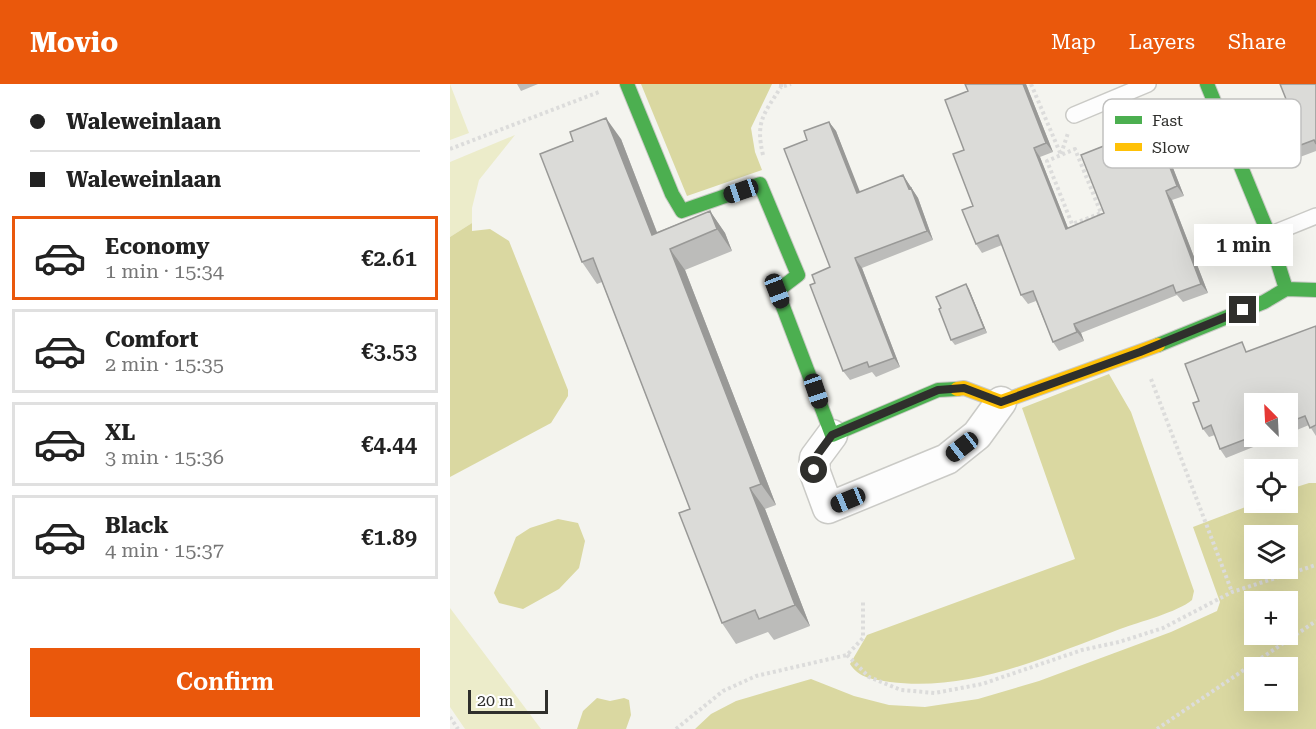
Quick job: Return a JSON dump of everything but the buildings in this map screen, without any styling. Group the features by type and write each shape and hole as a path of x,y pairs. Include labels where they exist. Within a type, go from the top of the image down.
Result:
{"street":[{"path":"627,84 672,194 682,211 760,184 798,275 777,291 832,435"},
{"path":"1207,84 1213,99"},
{"path":"1241,168 1269,235 1286,289"},
{"path":"1001,402 964,388 938,390 832,435 815,458 814,470 828,508 947,459 977,435 1001,402 1140,352 1264,302 1286,289 1316,290"}],"lane":[{"path":"1112,99 1148,84"},
{"path":"1074,115 1103,103"},
{"path":"1269,235 1316,216"}],"path":[{"path":"760,184 766,166 759,137 762,116 781,86 791,84"},
{"path":"1031,84 1061,155"},
{"path":"450,148 608,88"},
{"path":"1075,148 1101,213 1072,224 1047,161 1061,155 1075,148"},
{"path":"1086,219 1090,229"},
{"path":"1140,352 1232,592"},
{"path":"847,655 869,677 901,690 935,693 982,684 1082,650 1119,642 1163,628 1232,592 1316,565"},
{"path":"676,729 723,691 756,676 847,655 863,638 862,601"},
{"path":"1157,729 1316,621"},
{"path":"450,717 458,729"}],"green space":[{"path":"450,84 469,133 450,140"},
{"path":"515,135 479,180 472,208 472,223 450,237 450,162"},
{"path":"450,608 541,729 465,729 450,707"}],"shaded area":[{"path":"641,84 772,84 751,128 755,152 762,170 687,196"},
{"path":"472,223 472,231 490,229 509,241 568,390 568,396 551,423 450,477 450,237"},
{"path":"1109,374 1131,412 1194,591 1192,600 1168,613 1036,661 978,677 920,684 878,680 858,673 850,664 867,635 1075,559 1022,408"},
{"path":"1316,483 1316,729 695,729 711,714 736,701 811,679 854,696 889,705 925,707 978,699 1039,681 1171,632 1217,611 1220,602 1193,527 1244,508 1244,513 1298,513 1298,486"},
{"path":"558,519 578,523 585,541 579,568 559,589 523,609 499,603 494,593 516,537 530,528"},
{"path":"597,698 610,701 624,698 629,700 631,715 626,729 577,729 583,711"}],"traffic: fast":[{"path":"627,84 672,194 682,211 760,184 798,275 777,291 832,435 938,390 957,389"},
{"path":"1207,84 1213,99"},
{"path":"1241,168 1269,235 1286,289"},
{"path":"1158,345 1264,302 1286,289 1316,290"}],"traffic: slow":[{"path":"957,389 964,388 1001,402 1158,345"}],"route":[{"path":"814,470 815,458 832,435 938,390 964,388 1001,402 1140,352 1243,310"}]}
